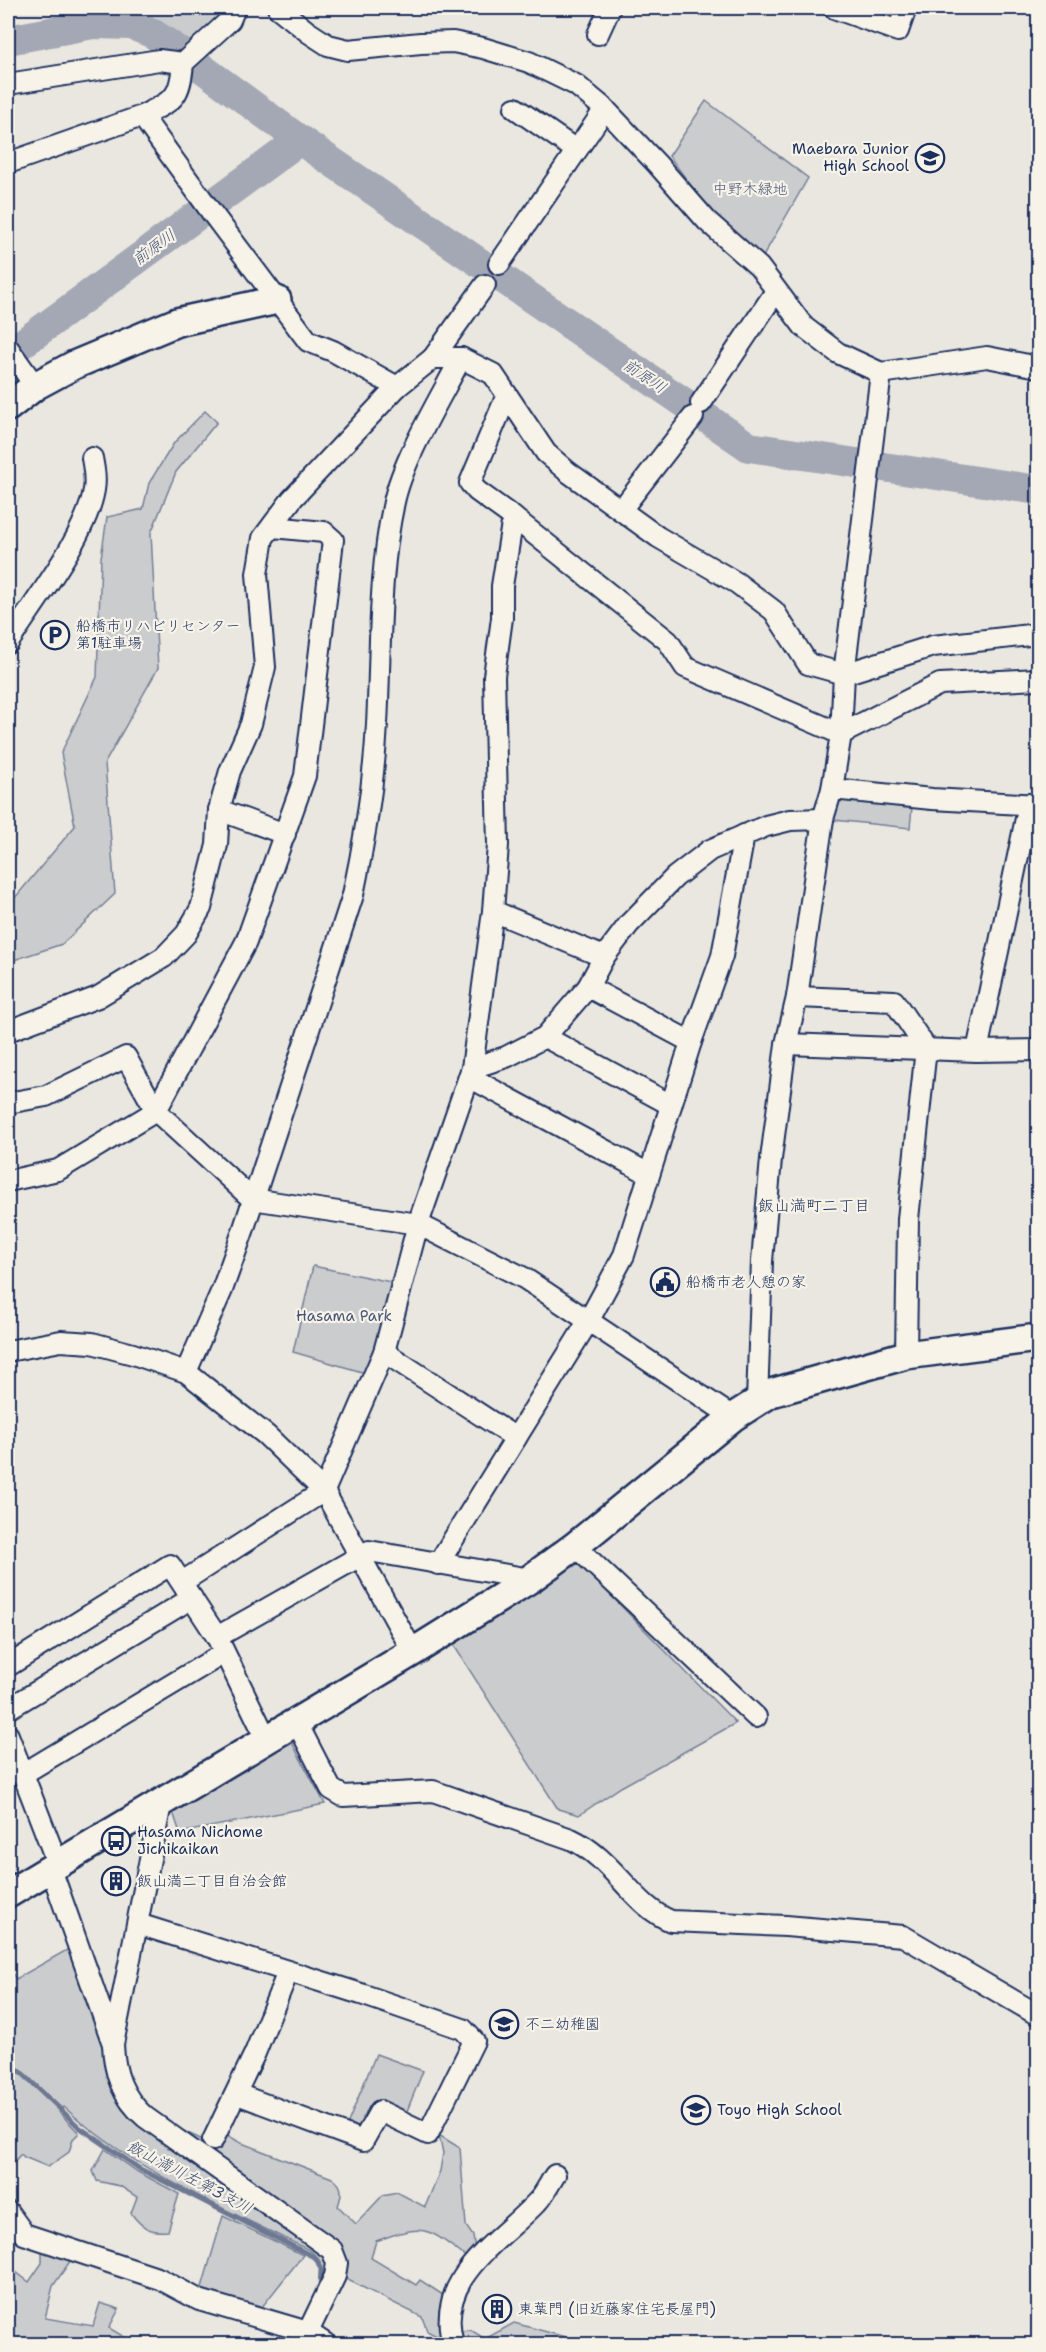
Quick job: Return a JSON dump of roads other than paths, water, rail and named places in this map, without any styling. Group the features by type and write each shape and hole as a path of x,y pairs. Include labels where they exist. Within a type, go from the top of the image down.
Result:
{"street":[{"path":"8,163 142,116 166,103 176,95 181,83 183,63 230,20 234,8"},
{"path":"278,8 328,45 348,50 442,43 483,48 529,62 576,86 605,109 707,220 759,267 804,327 838,353 881,374 987,357 1038,367"},
{"path":"598,34 610,8"},
{"path":"834,8 898,31 906,8"},
{"path":"8,84 159,60 183,63"},
{"path":"515,108 576,150"},
{"path":"499,264 605,109"},
{"path":"142,116 308,341 333,351 397,387"},
{"path":"8,1031 98,997 164,957 186,934 201,908 216,845 219,810 230,771 251,724 265,667 257,574 263,538 292,499 397,387 433,358 485,285"},
{"path":"621,510 697,410 776,291"},
{"path":"8,407 35,386 76,370 177,322 277,300"},
{"path":"10,352 35,386"},
{"path":"433,358 461,358 493,374 546,453 568,472 658,537 737,583 774,611 808,664 844,674 933,645 1038,634"},
{"path":"186,1372 222,1290 353,895 365,840 377,725 380,604 394,501 410,458 461,358"},
{"path":"757,1401 762,1261 771,1159 786,1044 797,997 823,819 832,789 842,734 844,674 881,374"},
{"path":"507,395 470,483 477,491 668,641 685,667 842,734"},
{"path":"8,643 69,550 82,526 94,492 95,478 92,458"},
{"path":"8,1709 187,1590 324,1491 384,1352 418,1224 470,1073 493,911 498,845 494,676 502,618 502,586 513,517"},
{"path":"8,1181 58,1170 156,1111 246,942 305,776 333,540 324,532 273,527"},
{"path":"842,734 940,684 1038,679"},
{"path":"832,789 932,799 1034,804 977,1051"},
{"path":"219,810 285,834"},
{"path":"470,1073 545,1037 588,987 604,957 629,924 675,877 710,850 744,835 790,820 823,819"},
{"path":"438,1564 589,1320 624,1255 691,1042 722,956 744,835"},
{"path":"493,911 604,957"},
{"path":"588,987 691,1042"},
{"path":"797,997 894,1001 926,1048 908,1219 906,1355"},
{"path":"545,1037 671,1105"},
{"path":"786,1044 977,1051 1038,1050"},
{"path":"8,1103 46,1096 126,1057 156,1111 252,1199 418,1224 524,1278 733,1417"},
{"path":"470,1073 649,1174"},
{"path":"13,1886 55,1867 530,1579 575,1546 733,1417 757,1401 786,1388 906,1355 1038,1338"},
{"path":"8,1351 61,1341 92,1343 134,1354 186,1372 266,1435 324,1491 413,1652"},
{"path":"384,1352 516,1438"},
{"path":"575,1546 756,1717"},
{"path":"21,1775 359,1554 369,1551 530,1579"},
{"path":"8,1666 170,1565 221,1645 267,1740"},
{"path":"296,1722 331,1789 343,1796 433,1791 572,1839 585,1845 605,1860 657,1916 671,1921 786,1926 903,1936 1038,2015"},
{"path":"8,1735 55,1867 113,2044"},
{"path":"161,1804 113,2044 114,2065 120,2085 138,2110 332,2250 338,2263 335,2276 308,2332"},
{"path":"138,1924 463,2029 474,2041 428,2134 380,2111 363,2141 237,2094"},
{"path":"213,2140 237,2094 288,1972"},
{"path":"453,2344 449,2330 451,2301 463,2276 539,2201 555,2175"},
{"path":"8,2212 24,2234 160,2279 199,2300 308,2332 326,2344"}],"waterway":[{"name":"前原川","path":"8,40 93,24 131,25 152,33 176,49 300,140"},
{"name":"前原川","path":"8,354 300,140 749,447 1038,490"},
{"name":"飯山満川左第3支川","path":"8,2063 20,2071 79,2127 140,2169 316,2258 321,2269 320,2289"}],"place":[{"name":"Maebara Junior High School","path":"930,158"},
{"name":"船橋市リハビリセンター 第1駐車場","path":"55,635"},
{"name":"船橋市老人憩の家","path":"665,1282"},
{"name":"Hasama Nichome Jichikaikan","path":"116,1841"},
{"name":"飯山満二丁目自治会館","path":"116,1881"},
{"name":"不二幼稚園","path":"504,2024"},
{"name":"Toyo High School","path":"696,2110"},
{"name":"東葉門 (旧近藤家住宅長屋門)","path":"497,2309"}],"district":[{"name":"飯山満町二丁目","path":"814,1205"}],"park label":[{"name":"中野木緑地","path":"750,189"},
{"name":"Hasama Park","path":"344,1316"}]}
